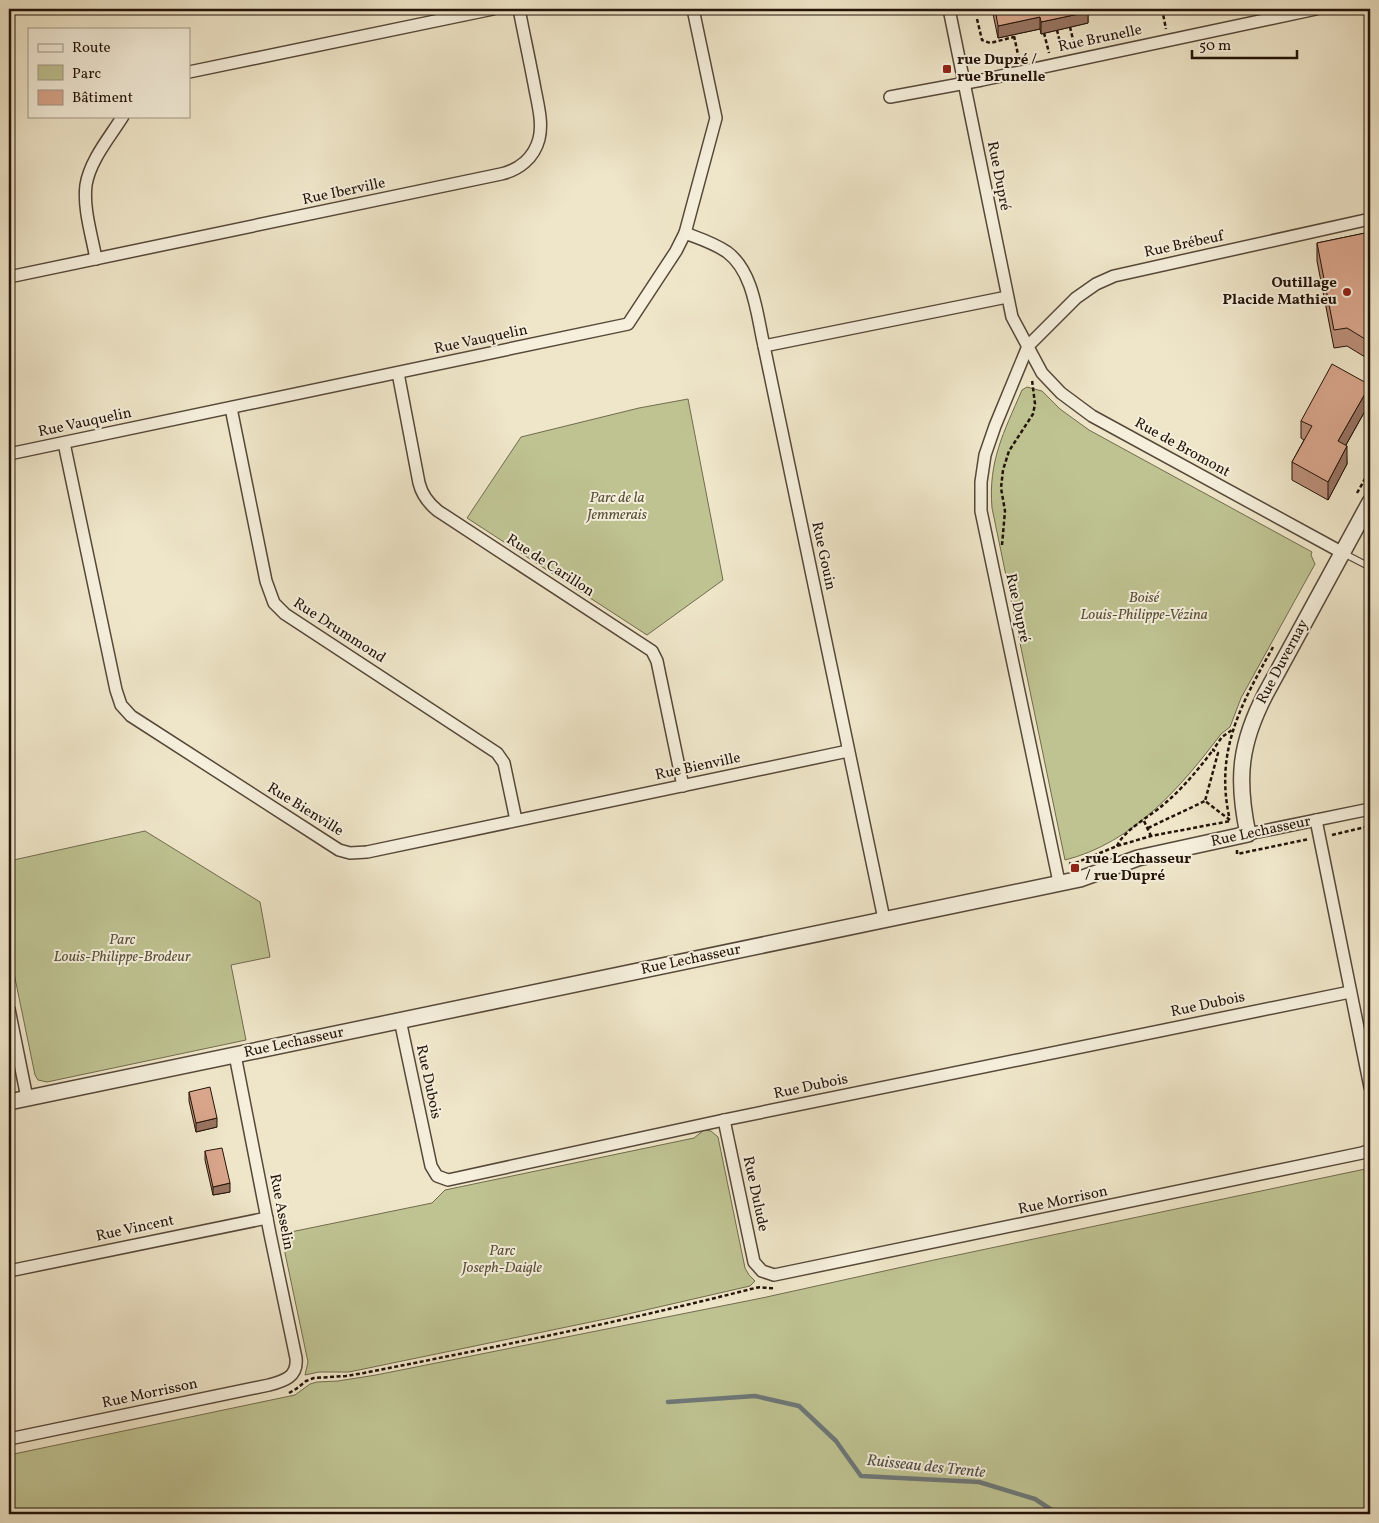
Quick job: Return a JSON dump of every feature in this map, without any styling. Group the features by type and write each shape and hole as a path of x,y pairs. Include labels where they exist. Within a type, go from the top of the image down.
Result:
{"street":[{"path":"190,72 494,9"},
{"name":"Rue Iberville","path":"9,278 514,170 532,154 540,138 541,126 518,9"},
{"name":"Rue Vauquelin","path":"9,454 625,325 630,322 676,251 685,232 716,118 693,9"},
{"name":"Rue Dupré","path":"949,9 1007,297 1012,317 1028,346 984,455 980,482 981,511 1059,882"},
{"name":"Rue Brunelle","path":"890,98 1316,9"},
{"path":"96,259 86,185 97,157 122,118"},
{"name":"Rue Brébeuf","path":"1028,346 1076,298 1096,284 1114,276 1370,219"},
{"name":"Rue Gouin","path":"685,232 727,252 741,267 750,286 884,919"},
{"path":"764,346 1007,297"},
{"name":"Rue de Bromont","path":"1028,346 1042,372 1051,383 1061,393 1092,416 1343,553"},
{"name":"Rue de Carillon","path":"398,373 419,483 429,503 438,511 652,651 657,660 683,786"},
{"name":"Rue Drummond","path":"231,408 266,581 274,603 285,614 497,753 504,763 516,820"},
{"name":"Rue Bienville","path":"64,443 116,690 121,705 127,713 325,842 344,852 367,852 848,751"},
{"name":"Rue Duvernay","path":"1248,834 1241,785 1248,732 1266,693 1370,502"},
{"name":"Rue Lechasseur","path":"9,1102 1059,882 1098,873 1138,858 1370,809"},
{"path":"1316,820 1370,1087"},
{"name":"Rue Dubois","path":"400,1020 431,1166 434,1173 444,1179 452,1179 724,1120 1350,992"},
{"path":"9,1009 27,1098"},
{"name":"Rue Asselin","path":"235,1055 266,1218 296,1358 297,1366 294,1373"},
{"name":"Rue Dulude","path":"724,1120 753,1258 756,1266 762,1271"},
{"name":"Rue Morrison","path":"762,1271 778,1275 1314,1164 1370,1150"},
{"name":"Rue Vincent","path":"9,1271 266,1218"},
{"name":"Rue Morrisson","path":"9,1439 269,1385 286,1380 294,1373"}],"lane":[{"path":"1343,553 1370,567"}],"path":[{"path":"1162,9 1166,31"},
{"path":"977,19 982,40 990,43 1014,36 1019,59"},
{"path":"1070,27 1075,50"},
{"path":"1057,30 1062,53"},
{"path":"1044,33 1049,56"},
{"path":"1002,545 1005,511 1001,488 1003,470 1009,451 1033,414 1035,404 1032,380"},
{"path":"1117,846 1122,836 1144,821 1186,783 1222,737 1233,730"},
{"path":"1148,828 1205,801 1218,753 1213,750"},
{"path":"1205,801 1230,820"},
{"path":"1144,821 1151,836"},
{"path":"306,1381 314,1378 346,1376 417,1362 630,1318 758,1288"}],"green space":[{"name":"Boisé Louis-Philippe-Vézina","path":"1027,387 1042,391 1060,409 1089,430 1312,552 1311,555 1315,564 1241,698 1230,727 1221,734 1172,793 1134,827 1090,852 1065,860 992,508 992,476 999,447 1022,390"},
{"name":"Parc de la Jemmerais","path":"688,399 723,580 647,635 467,518 521,437 639,408"},
{"name":"Parc Louis-Philippe-Brodeur","path":"145,831 260,902 270,957 231,965 246,1040 47,1082 38,1080 35,1075 9,949 9,861"},
{"name":"Parc Joseph-Daigle","path":"704,1130 711,1131 718,1137 745,1268 755,1281 750,1286 615,1317 349,1372 319,1372 305,1375 308,1362 281,1234 432,1203 445,1190 694,1138"},
{"path":"1370,1168 1370,1514 9,1514 9,1455 295,1395 310,1384 317,1382 376,1375 762,1298"}],"building":[{"path":"995,9 1088,9 1088,12 1041,22 1040,17 998,26"},
{"name":"Outillage Placide Mathieu","path":"1370,232 1370,342 1347,328 1334,330 1317,243"},
{"path":"1332,364 1370,385 1338,441 1347,446 1328,482 1292,462 1312,426 1301,421"},
{"path":"210,1087 217,1118 196,1123 189,1092"},
{"path":"222,1148 230,1183 213,1187 205,1151"}],"waterway":[{"name":"Ruisseau des Trente","path":"668,1402 755,1396 799,1406 836,1441 861,1476 979,1482 1035,1499 1058,1514"}],"place":[{"name":"rue Dupré / rue Brunelle","path":"947,69"},
{"name":"Outillage Placide Mathieu","path":"1347,292"},
{"name":"rue Lechasseur / rue Dupré","path":"1075,868"}]}
